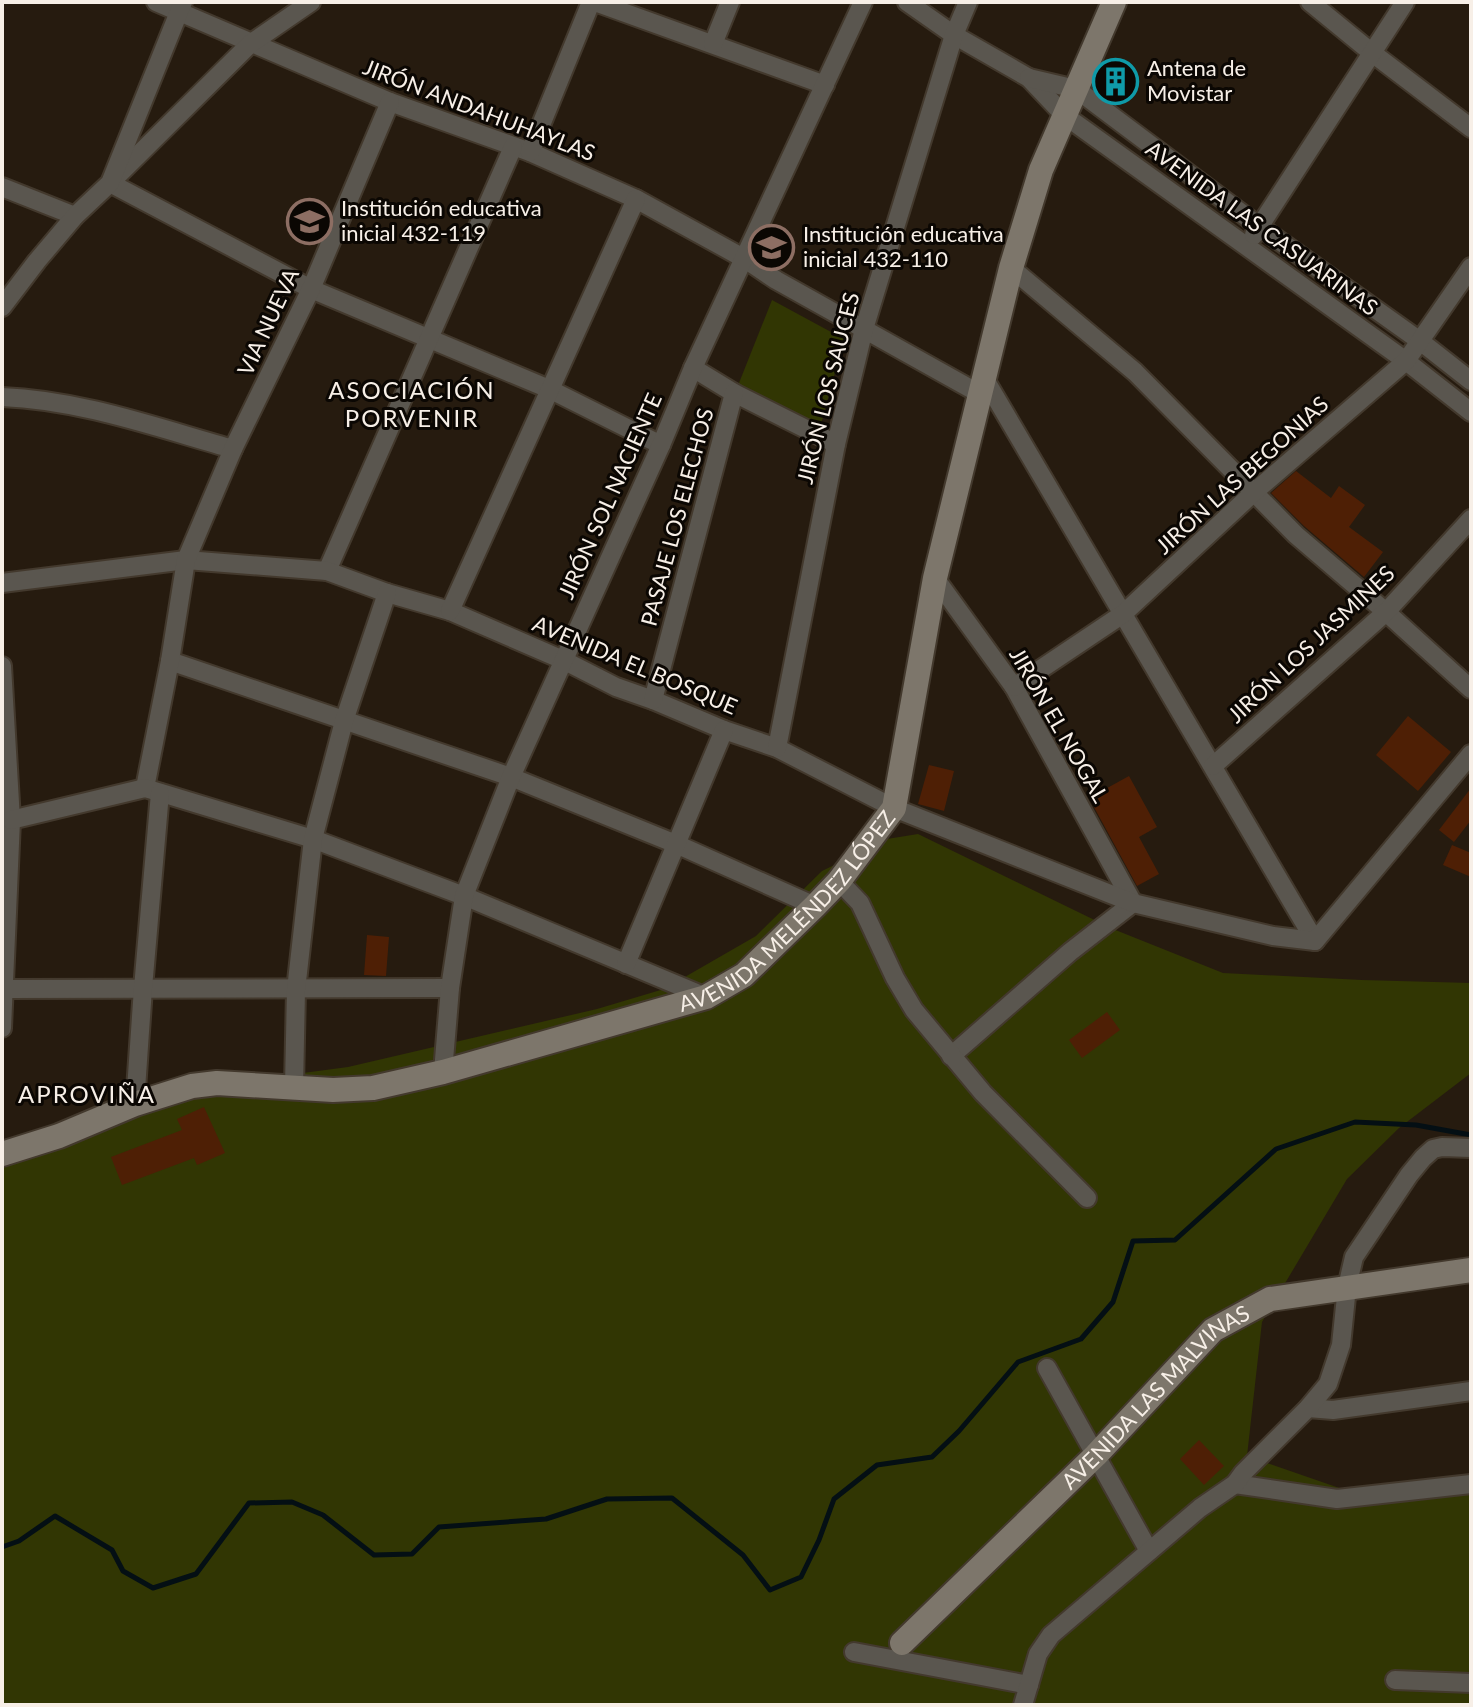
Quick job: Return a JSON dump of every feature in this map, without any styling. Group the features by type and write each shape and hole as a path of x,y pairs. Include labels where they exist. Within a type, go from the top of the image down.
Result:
{"street":[{"name":"JIRÓN ANDAHUHAYLAS","path":"156,2 181,6 250,44 390,102 521,149 636,199 864,329 982,385"},
{"path":"2,307 75,216 250,44 311,2"},
{"path":"327,571 429,337 593,2 825,85"},
{"path":"713,44 730,2"},
{"name":"JIRÓN SOL NACIENTE","path":"443,1072 450,988 464,896 511,777 693,368 863,2"},
{"name":"AVENIDA LAS CASUARINAS","path":"907,2 954,35 1029,78 1076,89 1471,381"},
{"name":"JIRÓN LOS SAUCES","path":"777,748 836,444 864,329 954,35 968,2"},
{"name":"AVENIDA MELÉNDEZ LÓPEZ","path":"2,1154 192,1086 217,1083 333,1090 373,1088 443,1072 706,997 744,975 815,906 839,881 894,808 935,578 1011,268 1041,170 1114,2"},
{"path":"1310,2 1471,128"},
{"path":"1246,245 1405,2"},
{"path":"110,183 181,6"},
{"name":"AVENIDA LAS CASUARINAS","path":"1029,78 1064,115 1406,361 1471,412"},
{"name":"VIA NUEVA","path":"135,1104 153,790 186,560 233,449 311,289 390,102"},
{"path":"110,183 311,289 549,389 661,445"},
{"path":"2,187 75,216"},
{"path":"450,611 636,199"},
{"name":"JIRÓN LAS BEGONIAS","path":"1014,687 1123,614 1253,493 1406,361 1471,267"},
{"path":"1011,268 1135,372 1296,535 1471,689"},
{"path":"693,368 734,393 836,444"},
{"path":"982,385 1123,614 1315,941 1471,754"},
{"name":"PASAJE LOS ELECHOS","path":"653,700 734,393"},
{"path":"2,397 33,398 82,407 233,449"},
{"name":"JIRÓN LOS JASMINES","path":"1213,766 1386,612 1471,519"},
{"name":"AVENIDA EL BOSQUE","path":"2,583 186,560 327,571 450,611 563,660 616,687 777,748 894,808 1133,903 1273,936 1315,941"},
{"name":"JIRÓN EL NOGAL","path":"935,578 1014,687 1133,903"},
{"path":"294,1087 296,990 313,839 344,721 387,593"},
{"path":"170,661 511,777 676,844 815,906"},
{"path":"2,666 11,820 2,1028"},
{"path":"626,964 724,730"},
{"path":"11,820 153,790 313,839 464,896 706,997"},
{"path":"839,881 860,903 895,978 914,1010 983,1093 1087,1198"},
{"path":"951,1056 1070,952 1133,903"},
{"path":"3,991 450,988"},
{"path":"1023,1705 1038,1654 1051,1635 1200,1508 1235,1484 1328,1384 1341,1345 1347,1287 1354,1257 1423,1158 1433,1149 1442,1147 1471,1148"},
{"name":"AVENIDA LAS MALVINAS","path":"902,1643 1096,1455 1213,1330 1270,1299 1471,1270"},
{"path":"1047,1368 1149,1551"},
{"path":"1308,1408 1333,1410 1471,1391"},
{"path":"1235,1484 1337,1499 1471,1484"},
{"path":"854,1652 1029,1685"},
{"path":"1395,1680 1471,1683"}],"green space":[{"path":"772,300 844,339 820,428 737,388"},
{"path":"918,834 1113,929 1223,973 1471,983 1471,1073 1399,1128 1347,1179 1262,1322 1247,1456 1348,1491 1471,1486 1471,1705 2,1705 2,1169 134,1113 236,1082 348,1067 597,1009 664,989 756,936 822,871 887,839"}],"building":[{"name":"Antena de Movistar","path":"1111,64 1131,77 1120,100 1101,85"},
{"path":"1296,471 1331,498 1339,486 1365,505 1349,527 1383,552 1364,577 1271,493"},
{"path":"1408,716 1451,752 1418,791 1376,755"},
{"path":"929,765 954,771 944,811 918,804"},
{"path":"1129,776 1157,827 1139,837 1159,874 1137,886 1089,798"},
{"path":"1471,788 1471,820 1454,842 1439,830"},
{"path":"1452,845 1471,853 1471,877 1443,865"},
{"path":"367,935 389,937 386,976 364,975"},
{"path":"1107,1012 1120,1030 1082,1058 1069,1040"},
{"path":"204,1107 225,1153 197,1165 194,1158 122,1185 111,1157 182,1130 177,1119"},
{"path":"1199,1440 1224,1466 1204,1485 1180,1459"}],"waterway":[{"path":"2,1547 19,1541 55,1516 112,1550 123,1571 153,1588 196,1574 249,1503 292,1502 323,1515 374,1555 412,1554 439,1527 546,1519 607,1499 672,1498 743,1555 770,1590 801,1577 834,1499 877,1465 932,1457 959,1431 1018,1362 1081,1339 1113,1302 1133,1241 1175,1240 1276,1149 1355,1122 1416,1125 1471,1135"}],"place":[{"name":"Antena de Movistar","path":"1116,81"},
{"name":"Institución educativa inicial 432-119","path":"310,221"},
{"name":"Institución educativa inicial 432-110","path":"772,247"}],"district":[{"name":"ASOCIACIÓN PORVENIR","path":"412,405"},
{"name":"APROVIÑA","path":"87,1095"}]}
